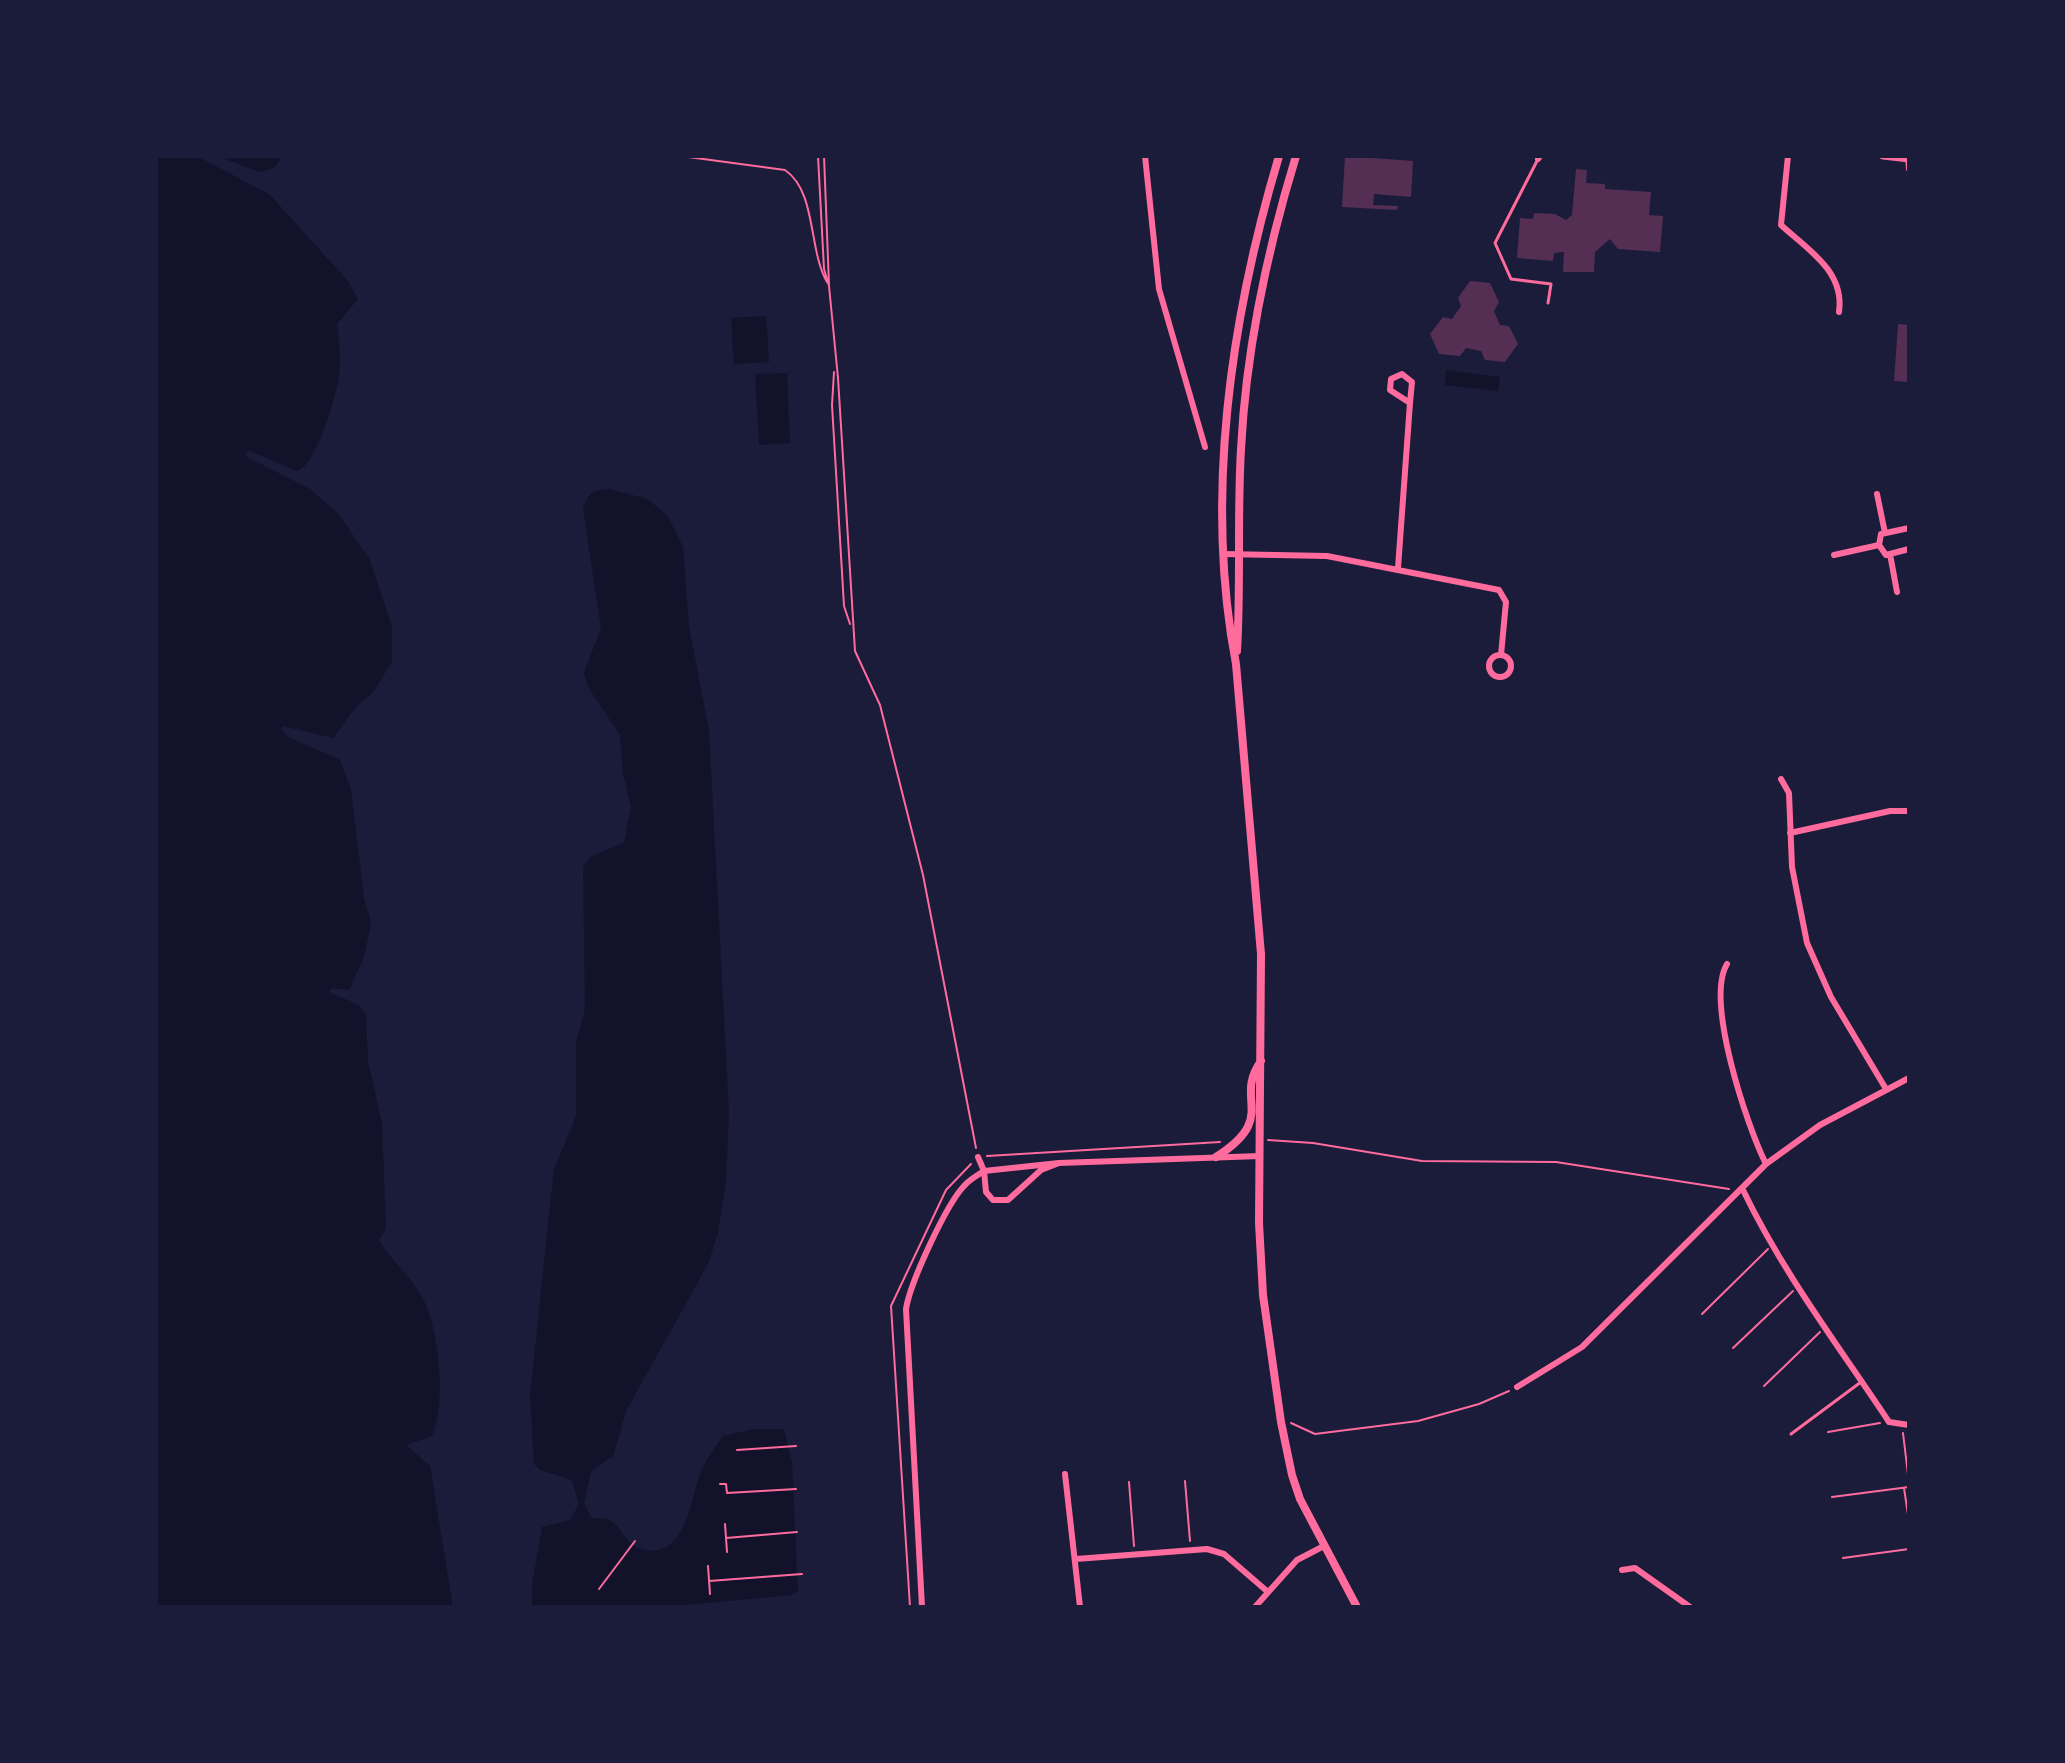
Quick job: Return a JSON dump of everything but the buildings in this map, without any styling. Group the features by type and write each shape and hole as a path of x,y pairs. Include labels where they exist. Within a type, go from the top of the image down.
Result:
{"main road":[{"path":"1279,156 1263,212 1237,342 1224,487 1223,554 1236,664 1261,954 1260,1267 1281,1422 1300,1499 1357,1607"},
{"path":"1236,664 1241,447 1252,342 1281,203 1296,156"},
{"path":"1216,1157 1237,1144 1249,1127 1253,1072 1262,1061"}],"street":[{"path":"1145,156 1159,289 1205,447"},
{"path":"1788,156 1781,225 1830,272 1838,286 1839,312"},
{"path":"1883,156 1909,158 1909,169"},
{"path":"1398,568 1412,382 1408,375 1397,375 1391,379 1390,390 1410,403"},
{"path":"1877,494 1885,533"},
{"path":"1909,528 1881,534 1879,545 1886,555 1909,549"},
{"path":"1834,555 1879,545"},
{"path":"1223,554 1327,556 1501,591 1506,602 1501,655"},
{"path":"1890,554 1897,592"},
{"path":"1781,779 1789,793 1792,867 1807,943 1831,997 1886,1089"},
{"path":"1790,833 1890,811 1909,811"},
{"path":"1727,964 1722,980 1730,1060 1742,1107 1766,1164"},
{"path":"1517,1387 1582,1347 1766,1164 1820,1125 1909,1078"},
{"path":"922,1607 908,1295 954,1200 965,1184 984,1171 1059,1163 1260,1156"},
{"path":"978,1157 984,1171 986,1192 1000,1202 1018,1194 1041,1170 1059,1163"},
{"path":"1743,1190 1772,1246 1824,1329 1889,1422 1906,1425"},
{"path":"1065,1474 1080,1607"},
{"path":"1255,1607 1297,1560 1324,1546"},
{"path":"1076,1559 1207,1549 1224,1554 1268,1592"},
{"path":"1622,1570 1635,1568 1690,1607"}],"lane":[{"path":"1539,157 1495,243 1511,279 1551,284 1548,303"},
{"path":"1791,1434 1861,1382"}],"path":[{"path":"681,156 785,170 793,175 805,202 817,265 829,286"},
{"path":"818,156 824,269 829,286 855,651 880,705 923,875 978,1157 1223,1141"},
{"path":"824,156 832,273 829,286"},
{"path":"835,370 832,405 844,606 852,629"},
{"path":"1261,1141 1313,1143 1422,1161 1556,1162 1743,1190"},
{"path":"1702,1314 1758,1255 1772,1246"},
{"path":"1733,1348 1797,1288"},
{"path":"891,1306 910,1607"},
{"path":"1764,1386 1811,1337 1824,1329"},
{"path":"1281,1422 1287,1421 1315,1434 1418,1421 1479,1404 1517,1387"},
{"path":"1828,1432 1889,1422"},
{"path":"1832,1497 1909,1485 1906,1425"},
{"path":"737,1450 796,1446"},
{"path":"1185,1481 1190,1550"},
{"path":"1129,1482 1134,1555"},
{"path":"720,1484 726,1484 727,1493 796,1489"},
{"path":"1904,1488 1909,1521"},
{"path":"725,1524 727,1552"},
{"path":"726,1538 797,1532"},
{"path":"599,1589 635,1541"},
{"path":"1843,1558 1909,1549"},
{"path":"708,1566 710,1594"},
{"path":"709,1581 802,1574"}],"shaded area":[{"path":"156,156 203,156 204,160 269,194 348,281 358,299 337,324 340,353 338,382 311,458 297,471 248,450 245,456 310,489 338,513 370,560 392,626 392,662 373,692 355,708 333,738 283,726 281,730 290,738 340,760 351,790 364,898 371,923 364,957 349,990 333,988 329,992 359,1005 366,1015 368,1061 382,1123 386,1229 379,1240 421,1295 436,1344 440,1385 437,1422 432,1436 406,1445 430,1466 453,1607 156,1607"},
{"path":"217,156 283,156 274,168 260,172"},
{"path":"766,316 769,362 734,364 731,318"},
{"path":"1446,370 1500,377 1498,391 1445,385"},
{"path":"787,373 790,443 759,445 755,374"},
{"path":"610,489 647,499 667,515 683,547 689,627 709,731 729,1112 726,1182 718,1233 708,1264 626,1411 613,1456 591,1471 584,1504 591,1517 614,1523 636,1547 656,1550 667,1546 683,1526 702,1469 723,1436 753,1429 784,1429 792,1462 798,1591 792,1595 664,1607 532,1607 532,1585 542,1527 570,1520 579,1504 572,1480 540,1470 534,1464 530,1396 554,1170 576,1116 576,1043 585,1009 583,866 591,857 624,842 631,807 623,773 620,735 588,687 584,672 601,629 583,509 592,493"}]}
